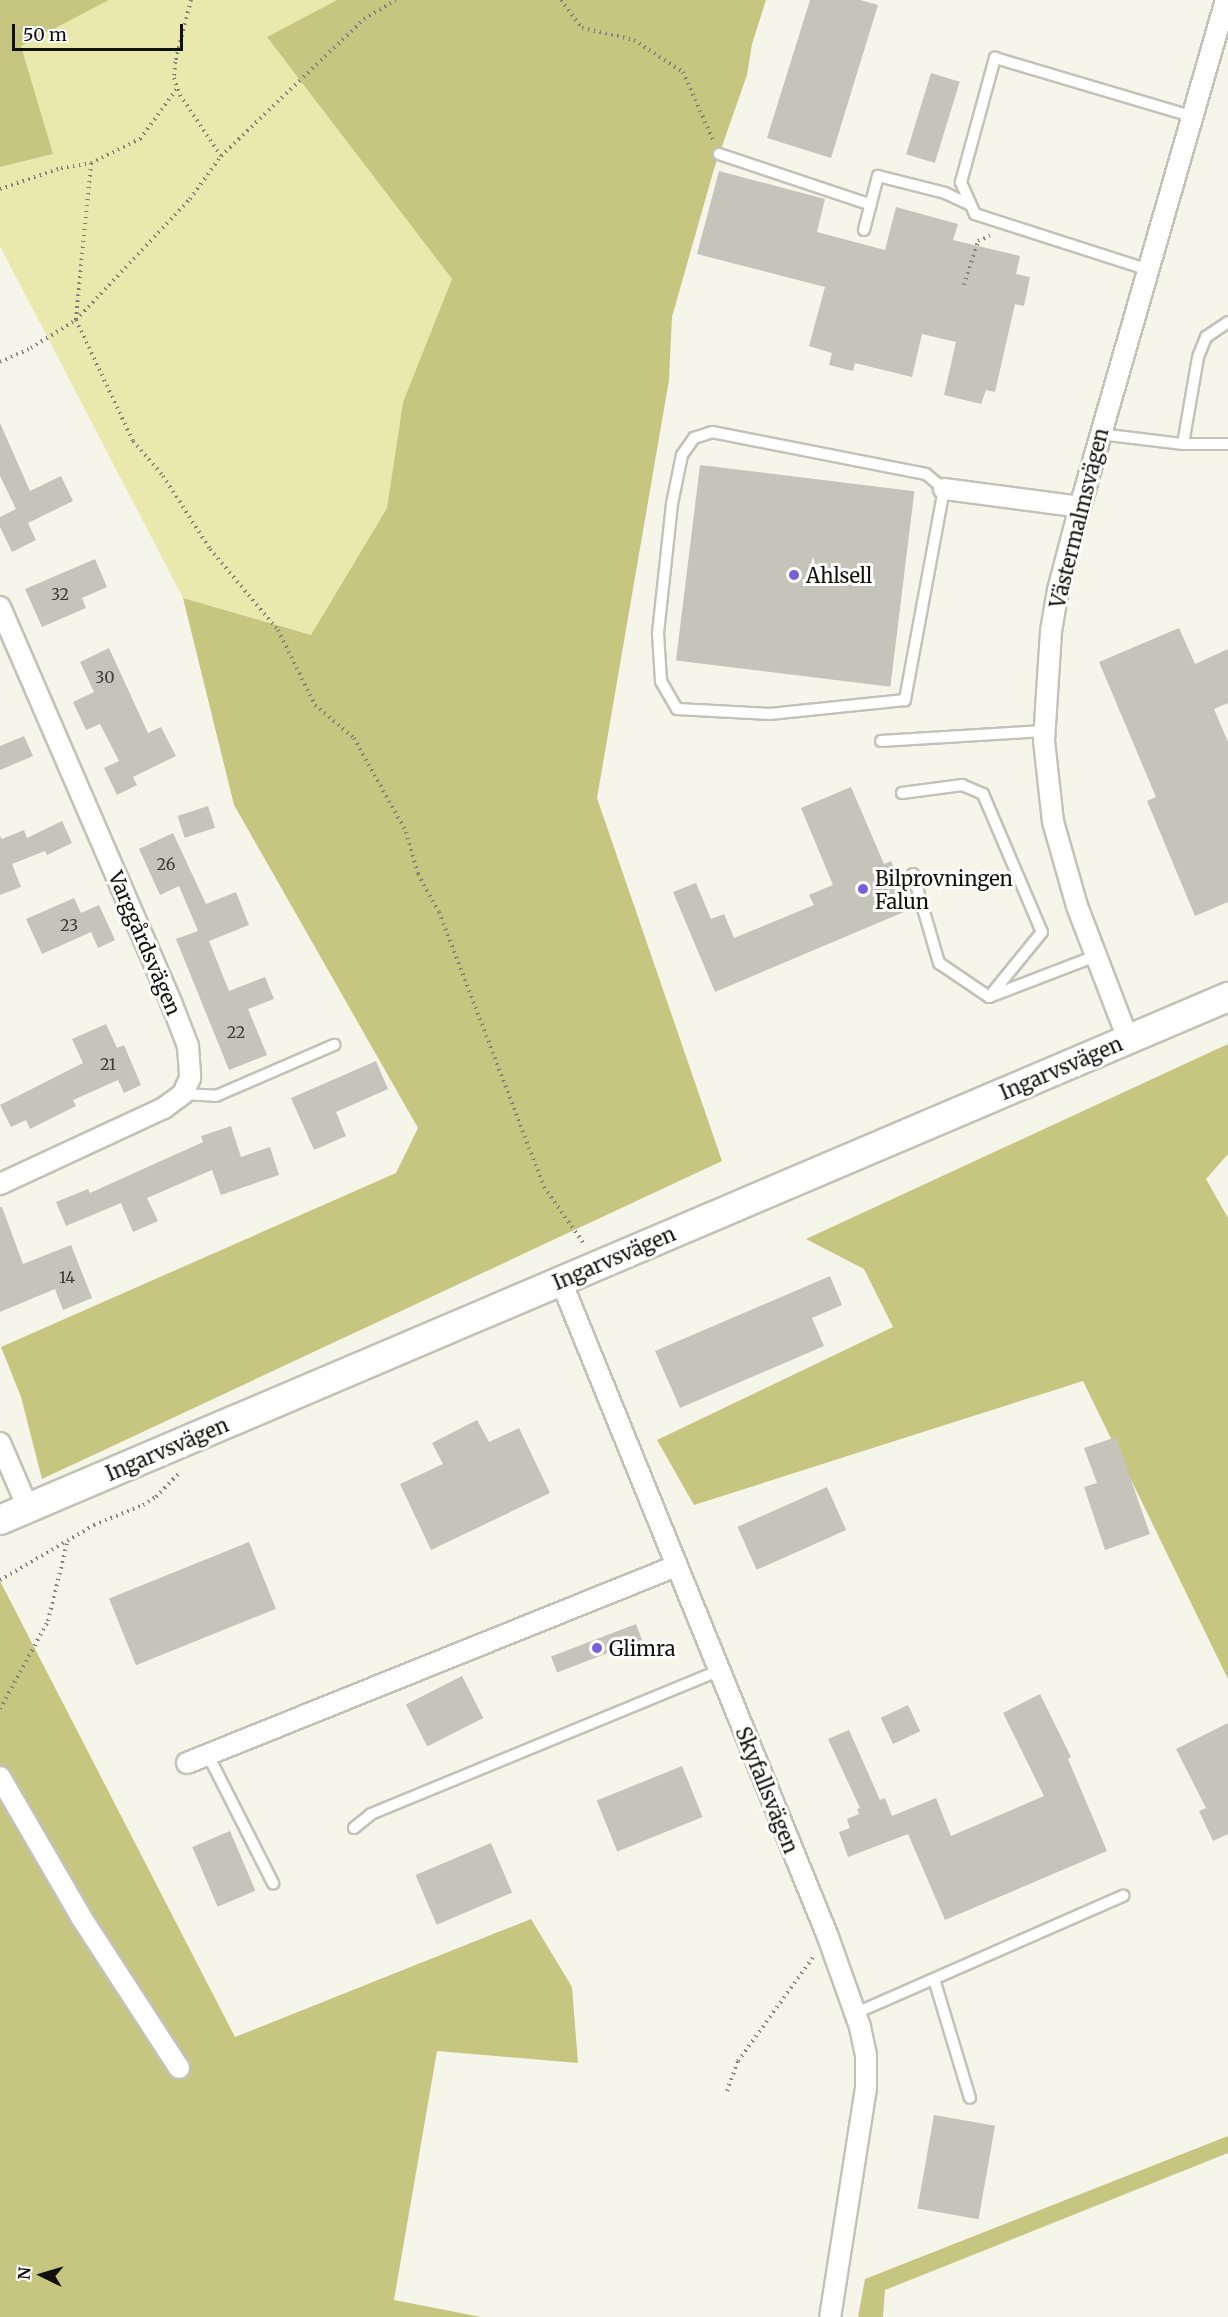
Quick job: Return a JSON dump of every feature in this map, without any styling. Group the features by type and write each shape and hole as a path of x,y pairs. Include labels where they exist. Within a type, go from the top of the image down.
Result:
{"street":[{"name":"Västermalmsvägen","path":"1128,1039 1066,875 1053,822 1047,781 1044,731 1052,631 1058,590 1080,507 1226,0"},
{"path":"944,489 1080,507"},
{"name":"Varggårdsvägen","path":"0,607 188,1046 190,1078 183,1094"},
{"name":"Ingarvsvägen","path":"0,1520 1228,997"},
{"path":"0,1184 138,1122 183,1094"},
{"name":"Skyfallsvägen","path":"561,1281 828,1937 856,2013 867,2055 866,2088 830,2317"},
{"path":"0,1443 28,1508"},
{"path":"187,1763 676,1566"},
{"path":"0,1777 81,1917 179,2068"}],"lane":[{"path":"1149,270 975,214 961,182 995,58 1194,117"},
{"path":"719,154 871,205"},
{"path":"864,230 878,177 945,193 969,204"},
{"path":"1183,444 1198,357 1206,337 1228,322"},
{"path":"712,432 926,474 944,489 905,700 770,714 677,709 661,681 658,633 672,504 682,455 693,438 712,432"},
{"path":"1100,435 1183,444 1228,444"},
{"path":"881,741 1044,731"},
{"path":"902,793 962,785 983,794 1042,932 989,997"},
{"path":"913,874 939,963 989,997"},
{"path":"989,997 1096,956"},
{"path":"183,1094 216,1096 334,1045"},
{"path":"354,1828 370,1814 718,1671"},
{"path":"208,1755 273,1883"},
{"path":"856,2013 1124,1896"},
{"path":"934,1979 970,2098"}],"path":[{"path":"191,0 175,62 174,78 220,156"},
{"path":"0,362 31,348 76,320 190,199 220,156 364,19 396,0"},
{"path":"561,0 582,28 634,40 683,72 719,154"},
{"path":"0,189 61,168 91,163 140,139 178,87"},
{"path":"91,163 76,320 133,441 163,476 210,549 278,630 315,705 354,738 389,800 406,832 418,874 439,912 544,1187 599,1264"},
{"path":"964,285 978,241 1010,227"},
{"path":"0,1580 67,1543 94,1525 156,1497 167,1484 186,1469"},
{"path":"0,1709 48,1621 67,1543"},
{"path":"727,2091 738,2061 828,1937"}],"green space":[{"path":"109,0 337,0 267,37 452,279 403,402 387,508 311,635 183,598 0,246 0,167 53,154 20,46"}],"shaded area":[{"path":"0,0 109,0 21,46 53,154 0,167"},
{"path":"337,0 766,0 752,44 747,75 714,169 672,317 669,380 597,798 722,1161 42,1479 21,1397 1,1347 396,1173 418,1128 234,805 183,598 311,635 387,508 403,402 452,279 267,37"},
{"path":"1228,1044 1228,1154 1206,1179 1228,1218 1228,1679 1083,1381 694,1505 657,1440 893,1327 864,1269 806,1239"},
{"path":"0,1581 235,2037 531,1919 572,1987 578,2063 437,2051 394,2300 481,2317 0,2317"},
{"path":"1228,2136 1228,2153 885,2290 883,2317 858,2317 865,2279"}],"building":[{"path":"810,0 860,0 878,5 831,158 767,138"},
{"path":"931,73 960,82 935,163 906,154"},
{"path":"719,171 825,199 817,232 885,250 896,207 958,224 953,240 1020,256 1016,274 1030,277 1024,306 1015,304 995,392 986,390 981,404 944,395 956,342 922,334 912,377 855,363 853,371 829,365 832,353 809,346 825,287 697,254"},
{"path":"0,423 30,491 61,476 73,501 28,523 36,540 12,552 0,527 0,517 16,509 0,476"},
{"name":"Ahlsell","path":"700,465 914,491 890,687 676,661"},
{"path":"95,559 107,587 82,598 86,608 42,627 25,589"},
{"path":"1179,628 1195,664 1228,649 1228,703 1214,709 1228,742 1228,902 1195,916 1147,801 1156,797 1099,662"},
{"path":"109,648 148,733 161,727 176,756 133,777 137,785 117,795 104,768 119,761 100,724 86,730 73,702 94,692 80,662"},
{"path":"24,736 33,756 0,770 0,746"},
{"name":"Bilprovningen Falun","path":"851,787 884,864 891,861 911,909 715,992 673,892 696,883 711,919 724,914 734,938 814,905 809,895 833,885 801,808"},
{"path":"208,806 215,828 185,838 178,816"},
{"path":"62,821 72,843 47,855 45,851 12,864 21,887 0,895 0,836 2,839 24,830 27,838"},
{"path":"173,833 206,904 236,892 249,925 209,941 229,991 265,977 274,999 248,1009 267,1055 229,1070 176,939 198,931 179,886 160,895 139,849"},
{"path":"74,898 81,913 99,905 115,940 98,948 91,932 42,954 26,919"},
{"path":"106,1024 117,1048 124,1045 141,1085 124,1093 118,1080 73,1100 76,1106 30,1129 26,1120 11,1127 0,1105 83,1063 72,1039"},
{"path":"376,1061 388,1089 336,1112 346,1136 314,1150 291,1098"},
{"path":"231,1126 241,1157 270,1147 279,1175 221,1195 212,1170 147,1198 158,1221 133,1232 121,1203 66,1226 56,1202 88,1189 90,1193 203,1142 201,1136"},
{"path":"0,1207 2,1207 23,1264 71,1245 92,1298 63,1310 55,1289 0,1312"},
{"path":"830,1276 842,1305 812,1318 824,1346 680,1408 655,1351"},
{"path":"477,1420 489,1442 519,1428 550,1493 431,1550 400,1484 443,1464 432,1443"},
{"path":"1116,1437 1150,1534 1105,1550 1084,1487 1097,1483 1084,1448"},
{"path":"827,1487 846,1530 757,1570 737,1527"},
{"path":"249,1542 276,1609 136,1665 109,1599"},
{"name":"Glimra","path":"636,1624 642,1640 557,1672 551,1657"},
{"path":"462,1676 483,1718 427,1746 406,1705"},
{"path":"1040,1694 1071,1757 1068,1759 1107,1851 945,1920 908,1834 848,1857 839,1832 850,1828 847,1819 859,1814 857,1809 860,1808 828,1739 849,1730 880,1800 885,1798 892,1816 936,1798 951,1836 1044,1796 1003,1713"},
{"path":"908,1705 920,1731 893,1744 881,1718"},
{"path":"1228,1723 1228,1834 1213,1841 1199,1811 1206,1808 1176,1749"},
{"path":"682,1766 703,1817 617,1851 597,1800"},
{"path":"230,1831 255,1891 218,1907 192,1847"},
{"path":"491,1843 512,1893 437,1925 416,1875"},
{"path":"934,2115 995,2126 979,2219 918,2209"}],"place":[{"name":"Ahlsell","path":"794,575"},
{"name":"Bilprovningen Falun","path":"863,889"},
{"name":"Glimra","path":"597,1648"}]}
